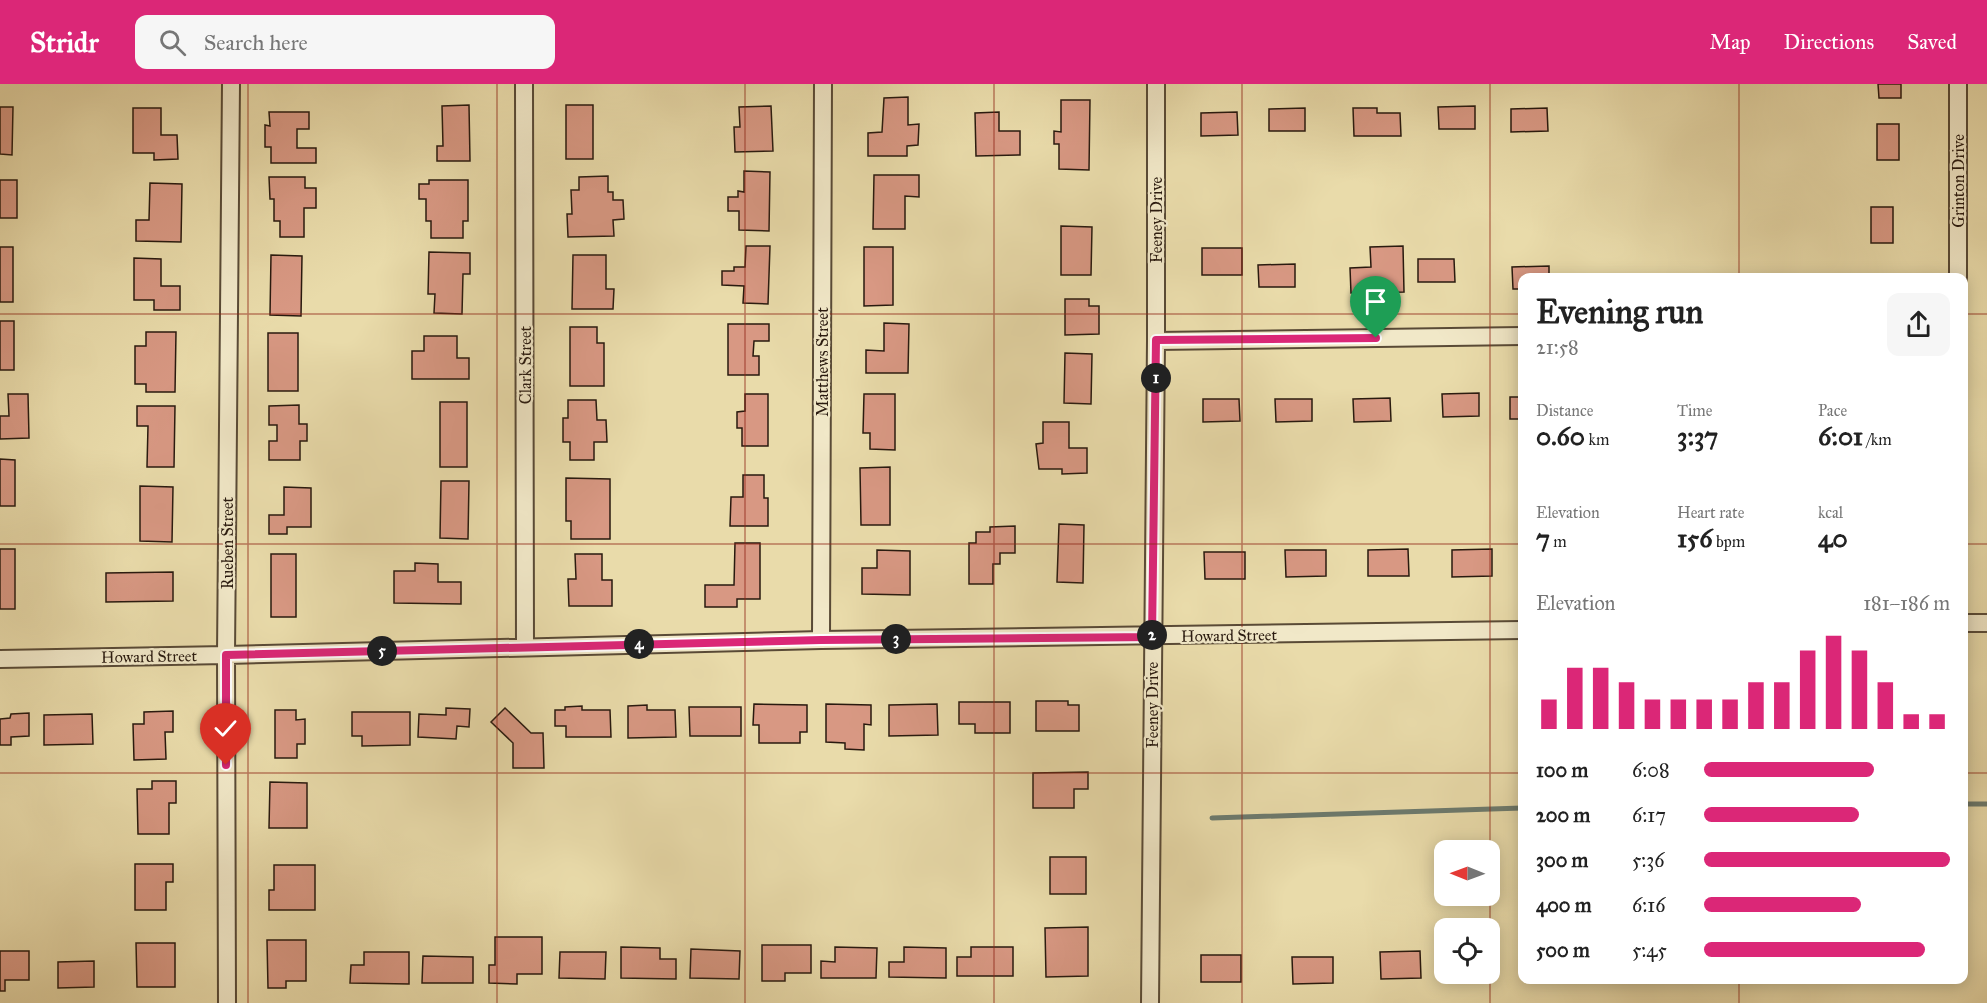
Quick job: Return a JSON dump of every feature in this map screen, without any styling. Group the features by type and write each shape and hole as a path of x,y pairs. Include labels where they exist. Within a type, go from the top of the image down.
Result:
{"street":[{"name":"Rueben Street","path":"227,1003 226,655 231,84"},
{"name":"Clark Street","path":"524,84 525,646"},
{"name":"Matthews Street","path":"821,640 824,84"},
{"name":"Feeney Drive","path":"1150,1003 1156,84"},
{"name":"Grinton Drive","path":"1958,84 1959,273"},
{"path":"1156,340 1518,336"},
{"path":"1968,623 1987,623"},
{"name":"Howard Street","path":"0,659 821,640 1518,630"}],"building":[{"path":"1878,84 1901,84 1901,98 1879,98"},
{"path":"908,97 908,125 919,124 918,145 907,146 907,156 868,156 868,133 882,132 884,98"},
{"path":"1061,100 1090,100 1089,170 1059,169 1059,144 1054,144 1054,131 1061,132"},
{"path":"469,105 470,161 437,161 437,146 443,146 442,106"},
{"path":"566,105 593,105 593,159 566,159"},
{"path":"771,106 773,151 735,152 734,127 740,127 739,107"},
{"path":"1475,106 1475,129 1439,129 1438,107"},
{"path":"0,107 13,107 12,155 0,154"},
{"path":"133,108 161,108 161,135 177,135 178,159 154,160 154,153 133,153"},
{"path":"1305,108 1305,131 1269,131 1269,109"},
{"path":"1353,108 1377,108 1377,113 1400,113 1401,136 1354,136"},
{"path":"1547,108 1548,131 1511,132 1511,109"},
{"path":"269,112 309,112 309,129 297,129 297,148 316,148 316,163 271,163 271,147 265,147 265,125 270,126"},
{"path":"999,112 999,131 1020,131 1020,155 976,156 975,113"},
{"path":"1237,112 1238,135 1201,136 1201,113"},
{"path":"1877,124 1899,124 1899,160 1877,160"},
{"path":"744,171 770,172 769,231 739,230 739,211 728,211 728,197 738,197 738,191 744,192"},
{"path":"874,175 919,175 919,197 905,196 905,229 873,229"},
{"path":"608,176 608,192 613,192 613,200 623,200 624,219 613,220 614,236 568,237 567,214 572,214 571,190 579,190 579,177"},
{"path":"269,177 305,177 305,188 316,188 316,208 304,208 304,237 280,237 280,221 274,221 274,199 270,199"},
{"path":"0,180 17,180 17,218 0,218"},
{"path":"429,180 468,180 468,221 463,221 463,238 431,238 431,221 426,221 426,199 419,199 419,184 429,184"},
{"path":"150,183 182,184 181,242 136,241 136,220 149,220"},
{"path":"1871,207 1893,207 1893,243 1871,243"},
{"path":"1061,226 1092,227 1091,275 1061,275"},
{"path":"746,246 770,246 768,304 743,303 744,286 722,285 722,271 734,271 734,267 745,267"},
{"path":"1403,246 1404,292 1351,293 1350,268 1371,267 1370,247"},
{"path":"0,247 13,247 13,302 0,302"},
{"path":"864,247 893,247 893,305 864,306"},
{"path":"1202,248 1242,248 1242,275 1202,275"},
{"path":"429,252 470,253 470,274 463,274 462,314 434,313 435,294 428,294"},
{"path":"271,255 302,256 301,316 270,315"},
{"path":"573,255 606,255 606,289 614,289 613,309 572,309"},
{"path":"134,258 161,259 161,286 180,286 180,310 154,310 154,300 134,300"},
{"path":"1418,259 1454,259 1455,282 1418,282"},
{"path":"1295,264 1295,287 1259,287 1258,265"},
{"path":"1549,266 1549,273 1518,273 1518,289 1513,289 1512,267"},
{"path":"1065,299 1089,299 1089,306 1099,306 1099,334 1065,335"},
{"path":"0,321 14,321 14,370 0,370"},
{"path":"884,323 909,324 908,373 866,373 866,350 884,351"},
{"path":"728,324 769,324 769,341 754,341 753,356 759,356 759,375 728,375"},
{"path":"570,327 597,327 597,343 604,343 604,386 570,386"},
{"path":"146,332 176,332 175,392 146,392 146,384 135,384 135,346 146,346"},
{"path":"268,333 298,333 298,391 268,391"},
{"path":"424,336 457,336 457,358 469,358 469,379 412,379 412,351 424,351"},
{"path":"1065,353 1092,354 1091,404 1064,403"},
{"path":"1479,393 1479,416 1443,417 1442,394"},
{"path":"8,394 28,394 29,438 0,439 0,416 9,416"},
{"path":"745,394 768,394 768,446 742,446 742,428 737,428 737,412 745,411"},
{"path":"864,394 895,394 895,450 870,449 870,433 863,433"},
{"path":"1510,397 1518,397 1518,419 1510,419"},
{"path":"1390,398 1391,421 1354,422 1353,399"},
{"path":"1203,399 1239,399 1240,421 1203,422"},
{"path":"1275,399 1312,399 1312,421 1276,422"},
{"path":"568,400 596,400 597,420 606,420 607,442 594,442 594,460 570,460 570,442 563,442 563,418 568,418"},
{"path":"440,402 467,402 467,467 440,467"},
{"path":"299,405 299,424 307,424 307,441 300,441 300,460 269,460 269,441 277,441 277,425 269,425 269,406"},
{"path":"137,406 175,406 174,467 147,467 148,426 137,426"},
{"path":"1043,422 1069,422 1069,448 1087,448 1087,473 1062,474 1062,469 1039,469 1036,444 1043,443"},
{"path":"0,459 15,460 15,506 0,506"},
{"path":"890,467 890,525 861,525 860,468"},
{"path":"743,475 764,475 764,498 768,498 768,526 730,526 731,497 743,497"},
{"path":"566,478 610,479 610,539 571,539 571,521 566,521"},
{"path":"441,481 469,481 468,539 440,538"},
{"path":"140,486 173,487 172,542 140,541"},
{"path":"284,487 311,488 311,527 287,527 287,534 269,534 269,515 284,515"},
{"path":"1059,524 1084,525 1083,583 1057,582"},
{"path":"1015,526 1015,553 1000,553 1000,564 993,564 993,584 969,584 969,543 976,543 976,532 990,532 990,527"},
{"path":"735,543 760,543 760,599 737,599 737,607 705,607 705,585 734,585"},
{"path":"0,549 15,549 15,609 0,609"},
{"path":"1408,549 1409,576 1368,576 1368,550"},
{"path":"1492,549 1492,576 1452,577 1452,550"},
{"path":"877,550 910,551 910,595 862,594 862,568 877,568"},
{"path":"1285,550 1326,550 1326,576 1286,577"},
{"path":"1204,552 1245,552 1245,579 1205,579"},
{"path":"271,554 296,554 296,617 271,617"},
{"path":"575,554 602,554 602,580 612,580 612,606 569,606 568,579 576,579"},
{"path":"415,563 438,564 438,582 461,582 461,604 394,603 394,571 415,571"},
{"path":"173,572 173,601 106,602 106,573"},
{"path":"1036,701 1068,701 1068,705 1079,705 1079,731 1036,731"},
{"path":"959,702 1010,702 1010,733 975,733 975,724 959,724"},
{"path":"754,704 807,705 807,732 800,732 800,743 759,743 759,725 753,725"},
{"path":"826,704 871,705 871,725 864,724 864,750 845,749 845,743 826,742"},
{"path":"937,704 938,735 889,736 889,705"},
{"path":"647,705 647,710 675,710 676,737 628,738 628,706"},
{"path":"582,706 582,710 610,710 611,737 566,737 566,726 555,726 555,710"},
{"path":"689,707 741,707 741,736 690,736"},
{"path":"446,708 470,709 469,727 457,726 456,739 418,737 419,714 446,715"},
{"path":"505,708 531,733 543,733 544,768 513,768 513,743 491,722"},
{"path":"275,710 296,710 296,720 305,719 305,744 297,744 297,758 275,758"},
{"path":"173,711 173,732 165,732 166,759 134,760 133,724 144,724 144,712"},
{"path":"352,712 410,712 410,745 362,746 362,736 352,736"},
{"path":"29,713 29,736 11,737 11,745 0,745 0,719 10,718 11,714"},
{"path":"92,714 93,744 44,745 44,715"},
{"path":"1088,772 1088,789 1074,789 1074,808 1033,808 1033,773"},
{"path":"152,781 176,781 176,803 169,803 169,834 138,834 137,789 152,789"},
{"path":"270,782 307,783 307,828 269,828"},
{"path":"1050,857 1086,857 1086,894 1050,894"},
{"path":"135,864 173,864 173,882 166,882 166,910 135,910"},
{"path":"274,865 315,865 315,910 269,910 269,890 274,890"},
{"path":"1088,927 1088,976 1046,977 1045,928"},
{"path":"495,937 542,937 542,974 517,974 517,984 489,983 489,965 495,965"},
{"path":"267,940 306,940 306,981 286,981 286,988 268,988"},
{"path":"136,943 175,943 175,987 137,987"},
{"path":"762,945 811,945 811,973 785,973 785,981 762,981"},
{"path":"621,947 660,948 660,959 676,959 676,979 621,978"},
{"path":"835,947 877,948 876,978 821,978 821,961 835,962"},
{"path":"904,947 946,948 946,978 889,977 889,962 904,962"},
{"path":"971,947 1013,947 1013,976 957,976 957,957 971,957"},
{"path":"691,949 740,951 739,979 690,978"},
{"path":"0,951 29,951 29,980 5,980 5,991 0,991"},
{"path":"1420,951 1421,978 1381,979 1380,952"},
{"path":"364,952 409,952 409,984 350,983 351,965 364,965"},
{"path":"560,952 606,952 605,979 559,978"},
{"path":"1201,955 1241,955 1241,982 1201,982"},
{"path":"423,956 473,957 473,983 422,983"},
{"path":"1292,957 1333,957 1333,983 1293,984"},
{"path":"94,961 94,987 58,988 58,962"}],"waterway":[{"path":"1968,804 1987,804"},
{"path":"1212,818 1518,808"}],"route":[{"path":"226,765 226,655 821,640 1152,637 1156,340 1376,338"}]}
